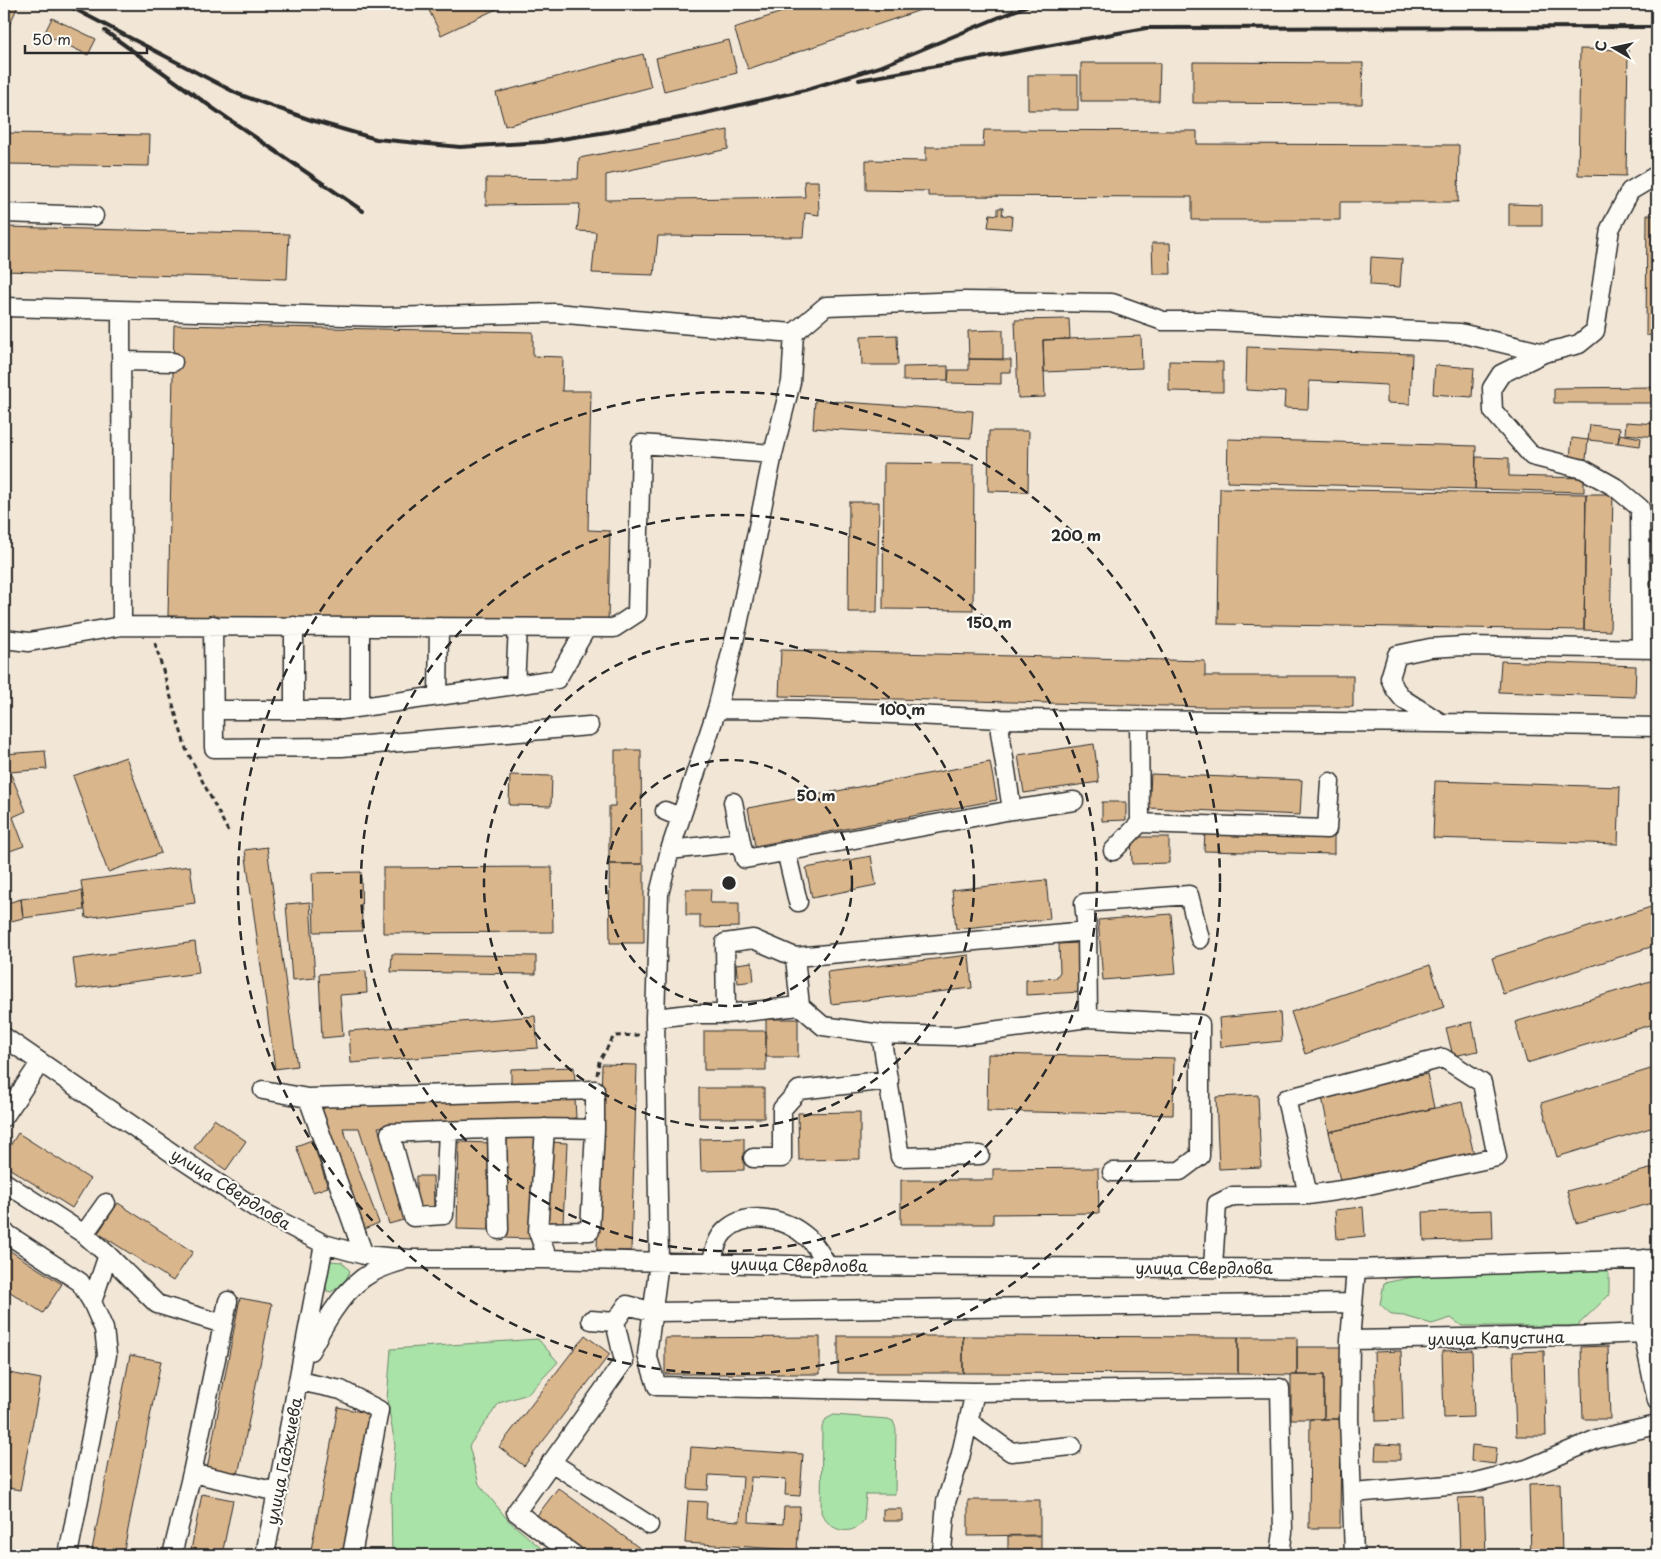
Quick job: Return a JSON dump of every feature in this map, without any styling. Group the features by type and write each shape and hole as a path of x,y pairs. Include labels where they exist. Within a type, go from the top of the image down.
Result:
{"street":[{"path":"1442,723 1403,699 1395,689 1390,678 1397,655 1430,648 1464,646 1649,649 1640,508 1615,487 1583,469 1532,456 1493,411 1492,388 1501,374 1544,353 1579,344 1595,331 1610,229 1630,191 1657,175"},
{"path":"4,213 94,216"},
{"path":"4,307 384,317 555,312 794,333 826,306 964,301 1112,303 1163,321 1215,321 1460,333 1544,353"},
{"path":"122,311 122,626"},
{"path":"794,333 791,382 773,454 738,625 717,709 673,814 670,850 659,894 655,1026 660,1262 647,1354 656,1386 975,1392 1280,1388 1283,1532 1280,1555"},
{"path":"123,361 173,362"},
{"path":"4,639 29,642 122,626 150,625 614,628 637,613 641,444 773,454"},
{"path":"213,625 214,748 342,747 590,726"},
{"path":"294,626 294,710"},
{"path":"360,626 360,707"},
{"path":"438,696 439,628"},
{"path":"516,685 518,628"},
{"path":"214,710 341,710 557,679 586,629"},
{"path":"717,709 804,710 1001,719 1657,727"},
{"path":"1001,719 1000,732 1012,810"},
{"path":"1113,851 1140,823 1139,720"},
{"path":"1140,823 1327,829 1330,782"},
{"path":"733,802 745,859 1012,810 1074,801"},
{"path":"670,850 741,842"},
{"path":"786,851 798,902"},
{"path":"1088,1018 1087,931 1084,903 1189,895 1200,939"},
{"path":"726,1014 725,943 753,939 795,957 1087,931"},
{"path":"795,957 800,1006 823,1026 881,1034 955,1036 1088,1018 1200,1024 1200,1156 1180,1171 1112,1172"},
{"path":"655,1026 689,1014 726,1014 800,1006"},
{"path":"881,1034 900,1157 980,1156"},
{"name":"улица Свердлова","path":"4,1037 257,1209 324,1244 364,1255 409,1259 545,1259 828,1266 1356,1269 1651,1259"},
{"path":"1213,1267 1217,1204 1233,1196 1308,1195 1355,1188 1497,1157 1482,1083 1444,1058 1286,1099 1308,1195"},
{"path":"4,1116 40,1063"},
{"path":"753,1158 782,1158 782,1109 799,1090 889,1080"},
{"path":"263,1090 308,1098 595,1090 590,1231 538,1232"},
{"path":"308,1098 364,1255"},
{"path":"448,1131 444,1215 413,1217 390,1133 497,1129 545,1128 595,1129"},
{"path":"545,1128 538,1232 545,1251 545,1259"},
{"path":"497,1129 499,1230"},
{"path":"4,1182 84,1234 157,1304 223,1324"},
{"path":"84,1234 106,1203"},
{"path":"711,1264 715,1249 723,1233 739,1221 757,1218 783,1222 796,1229 809,1238 828,1266"},
{"path":"4,1232 80,1282 92,1302 104,1329 107,1355 68,1555"},
{"name":"улица Гаджиева","path":"265,1555 324,1244"},
{"path":"92,1302 108,1255"},
{"name":"улица Гаджиева","path":"300,1374 321,1331 334,1311 358,1282 372,1272 409,1259"},
{"path":"1651,1259 1643,1332 1657,1401"},
{"path":"1354,1555 1349,1418 1350,1340 1356,1269"},
{"path":"172,1555 192,1473 228,1301"},
{"path":"574,1555 516,1512 624,1361 615,1322 627,1306 654,1312 1353,1303"},
{"path":"591,1320 615,1322"},
{"name":"улица Капустина","path":"1350,1340 1493,1338 1643,1332"},
{"path":"300,1374 342,1390 379,1410 352,1555"},
{"path":"941,1554 946,1502 969,1422 975,1392"},
{"path":"969,1422 1011,1452 1072,1446"},
{"path":"1353,1493 1472,1483 1527,1469 1597,1439 1657,1424"},
{"path":"551,1462 649,1525"},
{"path":"192,1473 278,1492"}],"path":[{"path":"150,625 186,749 228,831"},
{"path":"595,1090 599,1062 614,1036 655,1026"}],"green space":[{"path":"331,1261 342,1262 350,1271 344,1284 331,1292 327,1291 326,1280"},
{"path":"1604,1269 1609,1274 1609,1295 1577,1326 1462,1326 1451,1318 1432,1324 1404,1316 1392,1315 1380,1304 1384,1283 1418,1276"},
{"path":"538,1339 558,1362 528,1394 499,1403 469,1446 479,1484 508,1520 549,1555 392,1555 391,1499 395,1445 387,1399 391,1349"},
{"path":"834,1415 888,1419 893,1421 896,1429 895,1494 866,1494 864,1520 859,1526 847,1531 840,1530 829,1524 821,1512 822,1427 826,1419"}],"building":[{"path":"4,4 19,4 4,36"},
{"path":"426,4 507,4 441,35"},
{"path":"806,4 938,4 748,69 734,28"},
{"path":"52,18 96,39 88,55 44,34"},
{"path":"729,40 737,73 664,91 656,58"},
{"path":"1580,49 1628,50 1626,176 1578,175"},
{"path":"643,54 651,87 505,126 496,93"},
{"path":"1193,62 1363,63 1362,104 1193,103"},
{"path":"1081,63 1160,63 1159,101 1081,101"},
{"path":"1028,75 1078,75 1078,110 1028,110"},
{"path":"728,130 728,149 606,175 606,200 805,197 804,181 818,181 819,215 805,213 803,237 658,236 654,275 592,273 596,232 577,231 580,204 486,205 486,178 578,179 579,158"},
{"path":"984,130 1197,131 1197,144 1459,145 1458,202 1340,202 1340,220 1192,220 1192,197 928,196 928,191 866,190 866,160 926,161 926,147 983,147"},
{"path":"4,133 150,135 149,166 4,164"},
{"path":"1509,204 1542,205 1542,226 1509,226"},
{"path":"998,208 1003,208 1002,215 1012,216 1011,229 988,227 990,214 998,215"},
{"path":"1647,215 1657,215 1657,336 1646,335"},
{"path":"4,227 289,234 287,279 4,271"},
{"path":"1152,243 1170,243 1171,274 1153,274"},
{"path":"1371,257 1402,259 1400,287 1370,285"},
{"path":"1069,319 1070,339 1043,340 1045,397 1018,398 1015,320"},
{"path":"174,325 533,332 533,356 563,357 562,391 591,391 588,530 610,531 608,624 168,616"},
{"path":"1003,330 1003,359 969,359 968,331"},
{"path":"897,335 898,365 862,365 861,336"},
{"path":"1141,336 1142,368 1044,372 1043,340"},
{"path":"1247,347 1412,354 1410,404 1387,403 1387,385 1309,381 1308,409 1284,408 1285,392 1246,390"},
{"path":"969,359 1011,360 1011,372 1001,372 1001,384 948,383 949,370 969,370"},
{"path":"1169,361 1223,362 1223,392 1169,391"},
{"path":"1435,365 1474,368 1472,397 1433,394"},
{"path":"948,366 948,380 903,381 903,367"},
{"path":"1657,387 1657,403 1554,403 1554,388"},
{"path":"815,400 973,411 971,438 813,428"},
{"path":"1626,422 1657,424 1657,437 1625,434"},
{"path":"1590,425 1620,428 1618,443 1588,440"},
{"path":"989,431 1029,431 1028,492 988,491"},
{"path":"1620,434 1641,438 1640,446 1618,443"},
{"path":"1572,438 1588,440 1586,459 1570,458"},
{"path":"1228,439 1476,446 1475,489 1227,482"},
{"path":"1476,457 1509,458 1509,476 1584,478 1584,492 1475,489"},
{"path":"884,463 974,464 973,610 883,609"},
{"path":"1220,488 1586,494 1584,630 1218,624"},
{"path":"1586,494 1613,494 1610,631 1584,630"},
{"path":"849,502 879,502 877,612 848,612"},
{"path":"781,650 1205,661 1205,676 1353,676 1353,707 1204,707 779,696"},
{"path":"1501,661 1636,666 1635,697 1499,692"},
{"path":"1094,744 1099,782 1024,793 1018,755"},
{"path":"615,750 641,750 642,864 609,864 609,806 615,806"},
{"path":"45,751 47,769 10,772 26,811 13,817 24,846 4,853 4,754"},
{"path":"126,757 161,853 108,872 73,776"},
{"path":"990,762 997,800 755,846 748,808"},
{"path":"1151,774 1302,780 1300,815 1149,808"},
{"path":"510,775 552,776 551,806 509,805"},
{"path":"1435,781 1620,787 1618,844 1433,838"},
{"path":"1102,802 1126,802 1126,820 1102,821"},
{"path":"1205,832 1334,835 1334,854 1204,851"},
{"path":"1131,837 1169,837 1169,863 1132,864"},
{"path":"267,847 297,1066 275,1069 245,850"},
{"path":"871,856 876,885 812,898 806,868"},
{"path":"609,864 644,864 644,943 610,943"},
{"path":"190,866 195,903 86,918 81,881"},
{"path":"552,867 553,932 383,933 383,868"},
{"path":"361,872 362,931 314,932 312,873"},
{"path":"1046,880 1050,919 956,929 952,890"},
{"path":"686,889 711,889 710,903 739,903 739,927 700,928 700,915 686,915"},
{"path":"82,891 84,910 23,918 21,899"},
{"path":"21,899 23,918 4,923 4,904"},
{"path":"310,902 315,978 292,980 286,904"},
{"path":"1657,905 1657,945 1503,994 1492,958"},
{"path":"1171,914 1176,974 1103,980 1098,920"},
{"path":"195,942 199,973 77,989 73,959"},
{"path":"1078,943 1081,992 1026,995 1026,980 1056,978 1060,972 1059,944"},
{"path":"392,954 536,956 536,974 391,972"},
{"path":"969,955 972,988 831,1004 827,972"},
{"path":"752,962 754,981 738,983 736,964"},
{"path":"1430,965 1444,1007 1305,1054 1291,1012"},
{"path":"366,971 367,993 340,995 343,1036 322,1038 319,974"},
{"path":"1657,979 1657,1023 1527,1063 1515,1022"},
{"path":"1280,1012 1282,1041 1221,1047 1219,1018"},
{"path":"535,1016 538,1048 351,1063 349,1031"},
{"path":"766,1019 798,1019 798,1057 766,1057"},
{"path":"1472,1022 1478,1051 1453,1056 1446,1028"},
{"path":"704,1031 766,1031 766,1070 704,1070"},
{"path":"988,1054 1174,1058 1173,1115 987,1111"},
{"path":"602,1064 637,1065 631,1251 597,1250"},
{"path":"574,1067 575,1081 511,1084 511,1069"},
{"path":"1657,1067 1657,1126 1557,1157 1541,1103"},
{"path":"1427,1074 1434,1108 1329,1132 1322,1097"},
{"path":"699,1088 764,1088 764,1118 699,1118"},
{"path":"1258,1095 1261,1167 1219,1169 1216,1097"},
{"path":"575,1099 576,1118 378,1127 407,1219 389,1224 359,1128 343,1128 379,1223 364,1229 319,1110 334,1105"},
{"path":"1462,1102 1474,1155 1341,1185 1329,1132"},
{"path":"860,1112 860,1159 799,1160 798,1113"},
{"path":"214,1119 246,1141 226,1170 194,1148"},
{"path":"18,1133 90,1179 72,1208 4,1165 4,1156"},
{"path":"507,1136 537,1137 533,1239 503,1238"},
{"path":"744,1138 744,1170 701,1171 700,1139"},
{"path":"312,1140 328,1187 313,1192 296,1146"},
{"path":"459,1142 492,1143 489,1230 457,1229"},
{"path":"550,1142 567,1143 563,1223 546,1222"},
{"path":"1657,1167 1657,1202 1576,1223 1567,1191"},
{"path":"1098,1168 1099,1213 993,1214 993,1224 901,1224 901,1180 993,1180 993,1169"},
{"path":"416,1176 433,1176 434,1209 416,1209"},
{"path":"118,1203 193,1252 173,1281 98,1233"},
{"path":"1363,1207 1365,1236 1337,1239 1335,1210"},
{"path":"1492,1210 1493,1239 1424,1241 1423,1212"},
{"path":"4,1247 62,1284 43,1313 4,1288"},
{"path":"240,1298 272,1304 238,1475 207,1469"},
{"path":"585,1335 610,1354 524,1466 499,1447"},
{"path":"838,1336 963,1336 963,1373 838,1373"},
{"path":"963,1336 1238,1337 1238,1374 963,1373"},
{"path":"820,1337 820,1374 665,1374 665,1338"},
{"path":"1238,1337 1297,1337 1297,1375 1238,1374"},
{"path":"1608,1346 1610,1419 1583,1419 1581,1347"},
{"path":"1297,1347 1341,1347 1341,1419 1324,1419 1324,1375 1297,1375"},
{"path":"1472,1350 1474,1417 1444,1418 1442,1351"},
{"path":"1401,1351 1403,1420 1376,1421 1374,1352"},
{"path":"1544,1351 1546,1436 1516,1436 1513,1352"},
{"path":"130,1355 161,1361 123,1555 91,1555"},
{"path":"4,1372 41,1379 20,1490 4,1487 4,1419 9,1394 4,1393"},
{"path":"1291,1375 1324,1375 1324,1419 1291,1419"},
{"path":"338,1407 371,1414 344,1555 310,1555"},
{"path":"1310,1419 1341,1419 1340,1528 1309,1528"},
{"path":"1376,1444 1400,1445 1400,1460 1375,1460"},
{"path":"1472,1445 1497,1448 1495,1464 1471,1461"},
{"path":"691,1447 803,1454 800,1496 785,1495 786,1479 751,1477 749,1522 783,1524 784,1507 800,1507 797,1550 685,1543 688,1501 707,1502 706,1519 740,1521 743,1477 709,1475 708,1490 688,1489"},
{"path":"1560,1483 1562,1555 1531,1555 1529,1484"},
{"path":"558,1488 649,1555 587,1555 536,1517"},
{"path":"202,1494 233,1500 222,1555 190,1555"},
{"path":"1484,1497 1486,1555 1460,1555 1458,1498"},
{"path":"968,1500 1040,1500 1040,1535 968,1536"},
{"path":"883,1509 902,1509 902,1521 883,1521"},
{"path":"1008,1536 1041,1536 1041,1555 1008,1555"}],"railway":[{"path":"65,4 238,94 311,120 376,139 460,147 542,142 607,132 701,114 805,90 882,66 1031,4"},
{"path":"859,80 1146,28 1657,27"},
{"path":"105,31 214,109 363,211"}]}
